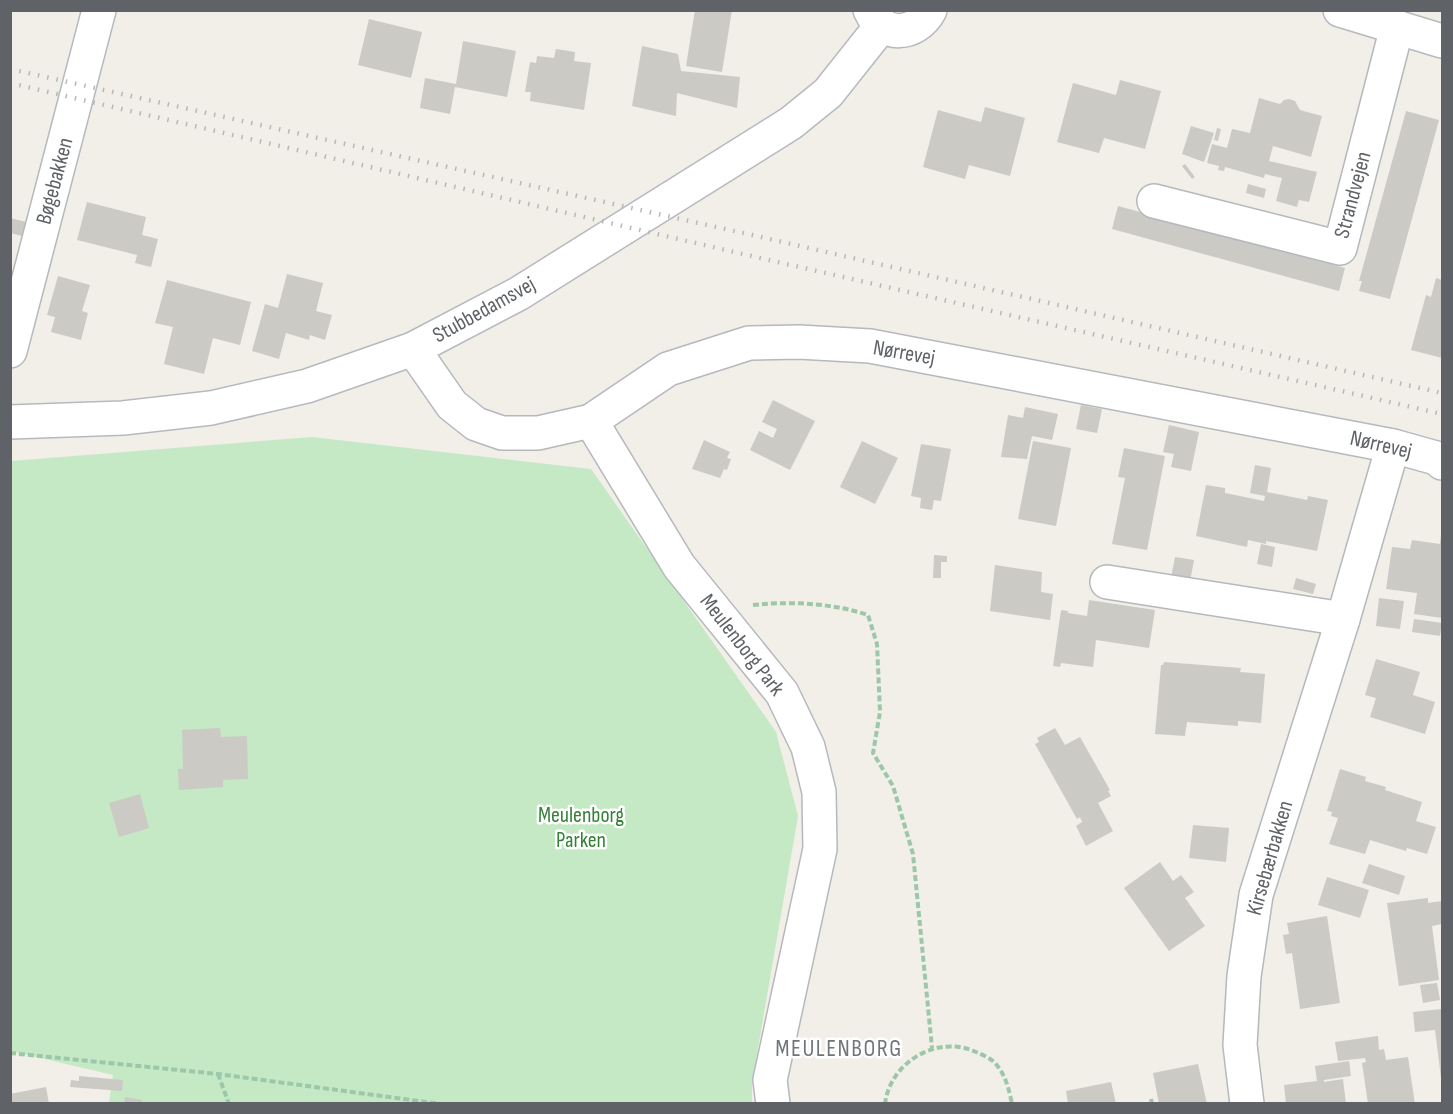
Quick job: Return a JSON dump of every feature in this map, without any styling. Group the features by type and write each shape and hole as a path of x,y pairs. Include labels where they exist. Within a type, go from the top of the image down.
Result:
{"street":[{"name":"Bøgebakken","path":"10,351 99,10"},
{"path":"876,18 892,30 903,31 915,28 924,21 930,10"},
{"path":"1340,10 1443,41"},
{"name":"Stubbedamsvej","path":"10,422 123,418 211,408 307,386 413,349 518,294 791,123 828,93 876,18"},
{"name":"Strandvejen","path":"1154,201 1340,248 1397,27"},
{"name":"Nørrevej","path":"413,349 452,405 476,424 502,433 538,433 591,421 668,369 749,344 799,342 870,346 1393,446 1436,458 1443,463"},
{"name":"Meulenborg Park","path":"591,421 679,566 782,693 808,747 819,792 820,849 770,1080 773,1104"},
{"name":"Kirsebærbakken","path":"1247,1104 1240,1046 1244,976 1256,895 1393,446"},
{"path":"1107,582 1342,619"}],"path":[{"path":"715,610 776,603 844,607 868,615 877,644 880,712 873,753 893,786 913,854 932,1048"},
{"path":"885,1104 886,1091 903,1065 932,1048 966,1047 994,1061 1008,1083 1012,1104"},
{"path":"10,1053 218,1074 441,1104"},
{"path":"218,1074 229,1104"}],"green space":[{"name":"Meulenborg Parken","path":"312,437 591,469 776,732 798,816 752,1083 752,1103 109,1103 113,1075 11,1051 11,461"}],"building":[{"path":"695,10 732,10 722,72 686,66"},
{"path":"369,19 422,32 411,78 358,65"},
{"path":"463,41 516,51 507,97 455,87 450,114 420,108 425,78 456,84"},
{"path":"642,46 678,54 681,71 740,77 737,108 677,93 676,116 632,106"},
{"path":"556,49 575,52 574,61 591,63 584,110 530,101 531,92 525,92 530,62 536,63 537,56 554,58"},
{"path":"1120,80 1161,91 1145,149 1104,138 1099,153 1057,142 1073,83 1116,95"},
{"path":"1259,98 1280,104 1289,99 1295,101 1300,110 1322,116 1311,157 1273,146 1269,161 1317,172 1309,202 1299,200 1297,207 1276,201 1282,178 1265,174 1264,178 1225,167 1224,171 1218,170 1219,166 1207,163 1212,144 1227,148 1232,129 1250,133"},
{"path":"985,107 1025,118 1010,176 969,165 965,179 923,167 938,110 981,122"},
{"path":"1406,111 1439,120 1390,299 1359,291 1362,281 1359,281"},
{"path":"1191,126 1214,133 1204,162 1182,154"},
{"path":"1217,128 1221,129 1218,141 1214,140"},
{"path":"1185,164 1195,177 1192,179 1182,166"},
{"path":"1248,184 1266,189 1264,198 1246,193"},
{"path":"87,202 146,217 142,235 158,239 151,267 135,263 137,255 77,240"},
{"path":"1118,206 1345,268 1339,291 1112,229"},
{"path":"10,218 26,222 22,236 10,233"},
{"path":"287,274 323,283 316,311 332,315 325,340 310,335 309,340 286,333 279,359 252,351 265,304 278,308"},
{"path":"58,276 90,285 82,311 88,313 81,340 51,332 55,317 47,315"},
{"path":"1436,278 1442,280 1442,358 1411,350 1426,295 1431,297"},
{"path":"167,280 251,302 240,345 213,338 204,374 164,364 173,327 155,323"},
{"path":"773,400 815,421 790,470 750,450 759,431 773,438 777,429 762,422"},
{"path":"1081,405 1102,409 1097,433 1076,429"},
{"path":"1025,407 1058,414 1052,440 1032,436 1027,459 1001,457 1008,415 1023,418"},
{"path":"1169,425 1199,432 1191,471 1171,467 1174,454 1163,452"},
{"path":"704,440 730,452 727,458 731,459 727,470 724,469 720,478 692,469"},
{"path":"862,441 898,458 875,504 840,487"},
{"path":"1033,441 1071,448 1056,526 1018,519"},
{"path":"921,444 951,449 941,501 934,500 932,510 920,508 921,498 911,496"},
{"path":"1124,448 1165,456 1147,550 1112,544 1125,478 1118,477"},
{"path":"1255,465 1271,468 1267,492 1307,500 1308,496 1328,500 1317,551 1266,541 1266,544 1248,540 1247,547 1196,536 1206,485 1225,488 1225,493 1264,501 1265,496 1250,493"},
{"path":"1441,535 1442,618 1414,614 1417,593 1386,589 1392,547 1410,549 1412,540 1440,544"},
{"path":"1261,544 1275,547 1272,567 1257,564"},
{"path":"934,555 947,556 947,562 941,562 941,578 933,578"},
{"path":"1175,557 1194,560 1190,582 1171,578"},
{"path":"995,565 1042,572 1041,592 1053,594 1050,620 990,611"},
{"path":"1296,578 1316,584 1313,594 1293,589"},
{"path":"1379,598 1404,601 1400,629 1376,626"},
{"path":"1089,600 1155,610 1149,648 1096,640 1093,667 1061,663 1060,667 1053,666 1061,610 1087,616"},
{"path":"1414,619 1442,623 1440,636 1412,632"},
{"path":"1376,659 1420,672 1413,695 1435,702 1425,734 1370,717 1376,698 1365,695"},
{"path":"1164,662 1241,668 1240,672 1265,674 1261,723 1238,721 1238,726 1187,722 1185,736 1155,734 1161,665"},
{"path":"220,728 221,737 247,736 248,779 223,780 223,787 179,790 178,769 183,769 182,730"},
{"path":"1055,728 1065,745 1080,737 1110,790 1108,791 1111,796 1098,803 1113,831 1086,846 1076,826 1082,822 1080,817 1077,819 1035,744 1039,742 1037,738"},
{"path":"1340,769 1366,777 1365,781 1386,787 1385,790 1422,802 1416,821 1436,827 1427,854 1407,848 1406,851 1370,840 1365,854 1329,844 1338,818 1331,816 1332,812 1327,811"},
{"path":"140,794 149,828 119,837 109,803"},
{"path":"1193,825 1229,828 1226,862 1189,858"},
{"path":"1160,862 1173,881 1181,875 1194,892 1185,898 1205,926 1169,951 1124,888"},
{"path":"1369,864 1405,876 1399,895 1362,883"},
{"path":"1327,877 1369,890 1360,918 1318,905"},
{"path":"1428,898 1428,903 1442,901 1442,924 1432,926 1439,980 1399,986 1387,903"},
{"path":"1327,916 1340,1003 1300,1009 1292,953 1286,954 1283,935 1289,934 1287,923"},
{"path":"1437,983 1440,1000 1423,1003 1420,985"},
{"path":"1442,1009 1441,1078 1435,1030 1415,1032 1413,1012"},
{"path":"1378,1036 1379,1050 1384,1049 1386,1060 1408,1057 1415,1104 1368,1104 1362,1063 1366,1062 1365,1058 1338,1061 1335,1042"},
{"path":"1349,1061 1351,1076 1324,1080 1324,1082 1343,1079 1346,1104 1286,1104 1284,1085 1317,1081 1315,1066"},
{"path":"1198,1064 1207,1104 1159,1104 1153,1073"},
{"path":"79,1076 123,1080 122,1091 70,1087 71,1080 79,1081"},
{"path":"1111,1082 1116,1104 1068,1104 1066,1091"},
{"path":"46,1087 49,1104 10,1104 10,1094"},
{"path":"125,1097 142,1100 141,1104 124,1104"}],"railway":[{"path":"10,69 752,235 1442,393"},
{"path":"10,83 1442,414"}],"district":[{"name":"MEULENBORG","path":"839,1048"}]}
